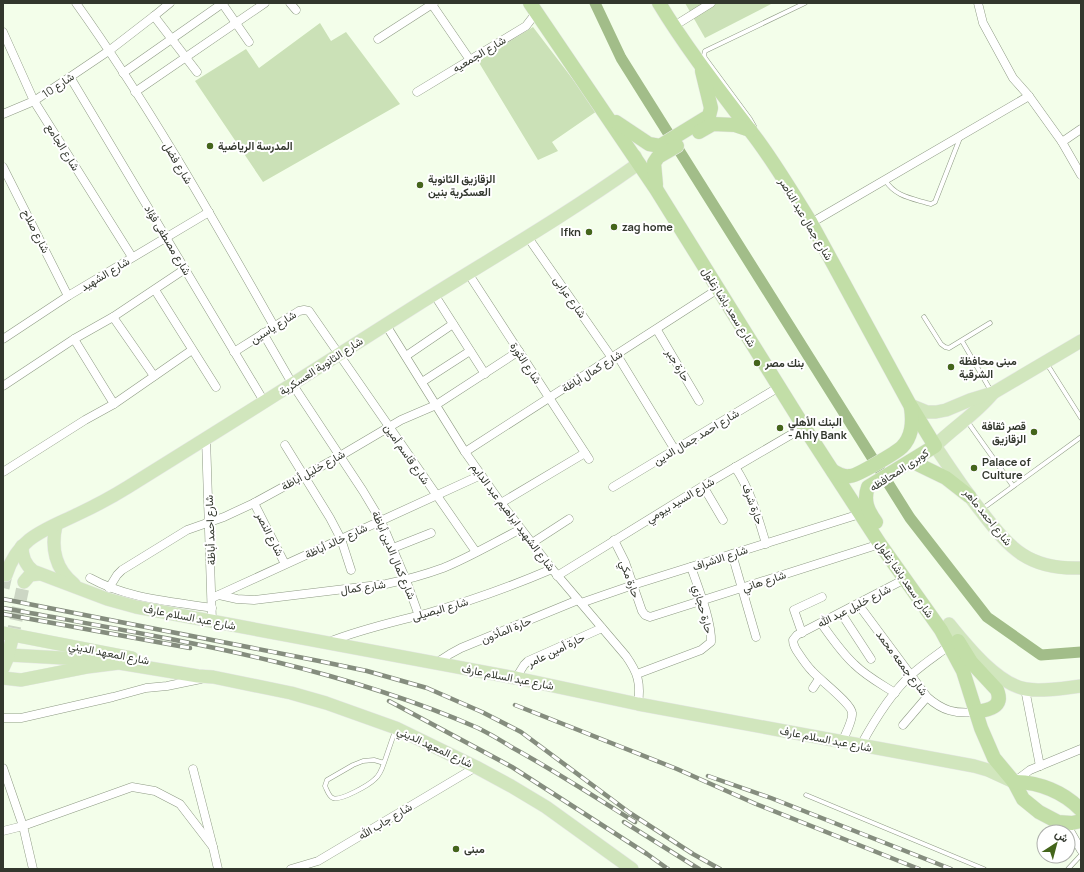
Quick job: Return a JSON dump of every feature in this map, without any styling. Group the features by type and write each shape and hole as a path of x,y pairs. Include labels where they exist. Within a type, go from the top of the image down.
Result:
{"highway":[{"name":"شارع جمال عبد الناصر","path":"658,3 754,136 811,223 910,406 935,446"},
{"name":"شارع سعد باشا زغلول","path":"533,8 635,156 833,471 949,624 971,662 985,679 997,690 999,699 994,707 990,710 976,712"},
{"path":"700,63 712,108 711,120"},
{"path":"608,116 661,151"},
{"path":"656,189 654,163 661,151 711,120 735,125 754,136"},
{"name":"كوبرى المحافظه","path":"853,476 902,447 910,432 912,414 910,406"},
{"name":"كوبرى المحافظه","path":"866,516 868,511 866,503 868,488 935,446"},
{"path":"910,461 946,478 969,496"},
{"path":"833,471 844,476 853,476 868,488"},
{"name":"شارع سعد باشا زغلول","path":"866,516 880,544 950,645 968,684 976,712 994,758 1014,782 1023,799 1038,812 1058,822 1065,822"},
{"path":"1014,782 1031,783 1046,787 1070,800 1081,810"},
{"path":"1065,822 1081,821"}],"main road":[{"name":"شارع الثانوية العسكرية","path":"6,575 12,559 22,546 41,531 56,525 123,490 265,403 434,294 567,212 633,168 636,163 635,156"},
{"path":"910,406 927,412 936,412 946,410 970,400 993,393 1081,341"},
{"path":"935,446 985,403 993,393"},
{"name":"شارع احمد ماهر","path":"935,446 969,496 1001,537 1012,547 1024,556 1038,562 1053,566 1081,568"},
{"path":"56,525 53,536 53,548 56,560 65,576 78,588"},
{"name":"شارع عبد السلام عارف","path":"22,546 24,560 33,571 107,599 136,607 516,678 638,704 974,766 995,772 1014,782"},
{"path":"24,582 30,575 39,574"},
{"path":"949,624 977,656 993,671 1011,683 1025,689 1081,686"},
{"path":"3,668 8,655 8,636"},
{"name":"شارع المعهد الديني","path":"8,636 199,670 213,677"},
{"path":"8,655 88,659 119,663"},
{"name":"شارع المعهد الديني","path":"3,678 21,680 29,679 87,667 119,663 198,676 213,677 291,693 396,728 476,767 546,807 632,869"}],"street":[{"name":"شارع فضل","path":"76,3 110,50 209,212 274,326"},
{"name":"شارع 10","path":"3,114 34,101 110,50 170,3"},
{"path":"123,73 222,3 249,42"},
{"path":"135,92 265,3"},
{"path":"290,3 296,10"},
{"path":"378,39 433,3 470,60"},
{"path":"674,26 711,3"},
{"path":"978,3 983,23 1013,78 1029,96 1062,142 1081,175"},
{"name":"شارع الجمعيه","path":"417,92 526,26 533,8"},
{"path":"154,16 197,72"},
{"name":"شارع الجامع","path":"3,32 34,101 132,257"},
{"name":"شارع مصطفى فؤاد","path":"70,77 265,403"},
{"path":"811,223 1029,96"},
{"path":"1062,142 1081,130"},
{"name":"شارع صلاح","path":"3,167 68,296"},
{"name":"شارع الشهيد","path":"3,338 68,296 209,212"},
{"name":"شارع عرابى","path":"527,236 615,356 675,450"},
{"path":"3,386 74,339 113,317 155,290 185,269"},
{"name":"شارع الثورة","path":"468,273 587,456 501,503"},
{"name":"شارع كمال أباظة","path":"465,452 657,330 718,289"},
{"path":"155,290 216,388"},
{"path":"434,294 484,374"},
{"name":"شارع ياسين","path":"234,352 299,311 304,310 309,311 339,355"},
{"path":"113,317 154,376"},
{"path":"406,356 453,324"},
{"name":"شارع الشهيد ابراهيم عبد الدايم","path":"386,325 465,452 501,503 532,544 626,656 637,674 639,684 638,704"},
{"name":"حارة جبر","path":"657,330 699,400"},
{"name":"شارع كمال الدين أباظة","path":"263,333 293,385 381,521 406,580 419,616"},
{"path":"74,339 114,404"},
{"path":"3,472 85,420 114,404 192,350"},
{"path":"422,382 470,351"},
{"name":"شارع خليل أباظة","path":"110,588 117,575 122,570 187,530 254,503 340,456 389,427 436,405 519,351"},
{"name":"شارع قاسم أمين","path":"339,355 476,552"},
{"name":"شارع احمد جمال الدين","path":"613,487 779,387"},
{"name":"شارع السيد بيومي","path":"555,572 614,540 804,427"},
{"name":"شارع احمد أباظة","path":"206,438 209,522 216,596 212,608 212,621"},
{"path":"285,445 305,475 330,518 341,539 351,570"},
{"name":"حارة شرف","path":"735,467 742,477 753,500 766,544"},
{"name":"شارع خالد أباظة","path":"216,596 481,475"},
{"path":"703,486 723,520"},
{"name":"شارع النصر","path":"254,503 285,564"},
{"name":"شارع الاشراف","path":"580,602 732,554 866,516"},
{"path":"532,544 569,519"},
{"name":"شارع كمال","path":"216,596 254,600 365,588 406,580 442,568 521,529"},
{"path":"393,548 431,534"},
{"name":"حارة مكي","path":"614,540 625,562 632,586 643,613 647,616"},
{"name":"شارع هاني","path":"647,616 655,616 880,544"},
{"path":"732,554 756,637"},
{"name":"حارة حجازي","path":"637,674 701,650 711,642 711,635 692,567"},
{"name":"شارع البصيلى","path":"325,643 353,633 419,616 555,572"},
{"name":"شارع عبد السلام عارف","path":"90,578 110,588 140,597 212,608"},
{"name":"شارع خليل عبد الله","path":"802,633 905,579"},
{"path":"785,613 822,596"},
{"name":"حارة المأذون","path":"436,663 461,648 580,602"},
{"name":"شارع جمعه محمد","path":"858,604 926,697 947,711 957,713 976,712"},
{"path":"794,610 802,633 795,637 793,643 803,660 819,679 850,706 852,711 852,716 842,742"},
{"path":"841,613 871,659"},
{"path":"822,623 854,664 895,693"},
{"name":"حارة أمين عامر","path":"516,678 524,665 528,662 602,628"},
{"path":"861,745 875,720 895,693 911,675 950,645"},
{"path":"3,718 21,718 146,688 168,686 213,677"},
{"path":"813,688 819,679"},
{"path":"1025,689 1040,766"},
{"path":"903,725 926,697"},
{"path":"1014,782 1030,770 1081,749"},
{"name":"شارع جاب الله","path":"291,869 318,861 476,767"},
{"path":"3,768 23,826 33,869"},
{"path":"193,769 214,847 218,869"},
{"path":"3,831 23,826 132,787 155,791 180,804 214,847"},
{"path":"1065,822 1081,850"}],"lane":[{"path":"754,136 756,130 750,119 705,58 705,51 805,3"},
{"path":"885,180 890,187 900,194 931,204 935,202 961,136"},
{"path":"924,318 941,344 944,347 949,348 990,323"},
{"path":"962,341 993,393"},
{"path":"1046,362 1081,418"},
{"path":"966,420 1013,486"},
{"path":"980,510 1081,437"},
{"path":"384,763 374,760 363,761 327,780 325,786 331,797 334,799 342,798 375,779 381,772 396,728"},
{"path":"806,795 984,869"},
{"path":"1068,869 1081,855"}],"green space":[{"path":"685,3 773,3 705,38"},
{"path":"320,23 331,41 346,32 400,104 263,182 195,81 246,49 259,68"},
{"path":"533,27 597,111 552,142 558,151 538,160 478,61"}],"waterway":[{"path":"595,3 621,58 910,518 987,617 1041,655 1081,652"}],"tunnel":[{"path":"3,588 6,575"},
{"path":"12,639 24,582"}],"railway":[{"path":"3,599 367,671 427,688 482,712 521,732 630,813 693,854 720,869"},
{"path":"3,608 244,654 304,669 421,705 478,728 560,775 635,822"},
{"path":"3,614 190,648"},
{"path":"389,701 512,767 668,869"},
{"path":"515,705 677,769 756,804 919,869"},
{"path":"708,776 771,798 951,869"},
{"path":"624,822 699,869"}],"place":[{"name":"المدرسة الرياضية","path":"210,146"},
{"name":"الزقازيق الثانوية العسكرية بنين","path":"420,185"},
{"name":"zag home","path":"614,227"},
{"name":"lfkn","path":"589,232"},
{"name":"بنك مصر","path":"757,363"},
{"name":"مبنى محافظة الشرقية","path":"951,367"},
{"name":"البنك الأهلي - Ahly Bank","path":"780,428"},
{"name":"قصر ثقافة الزقازيق","path":"1034,432"},
{"name":"Palace of Culture","path":"974,468"},
{"name":"مبنى","path":"456,849"}]}
